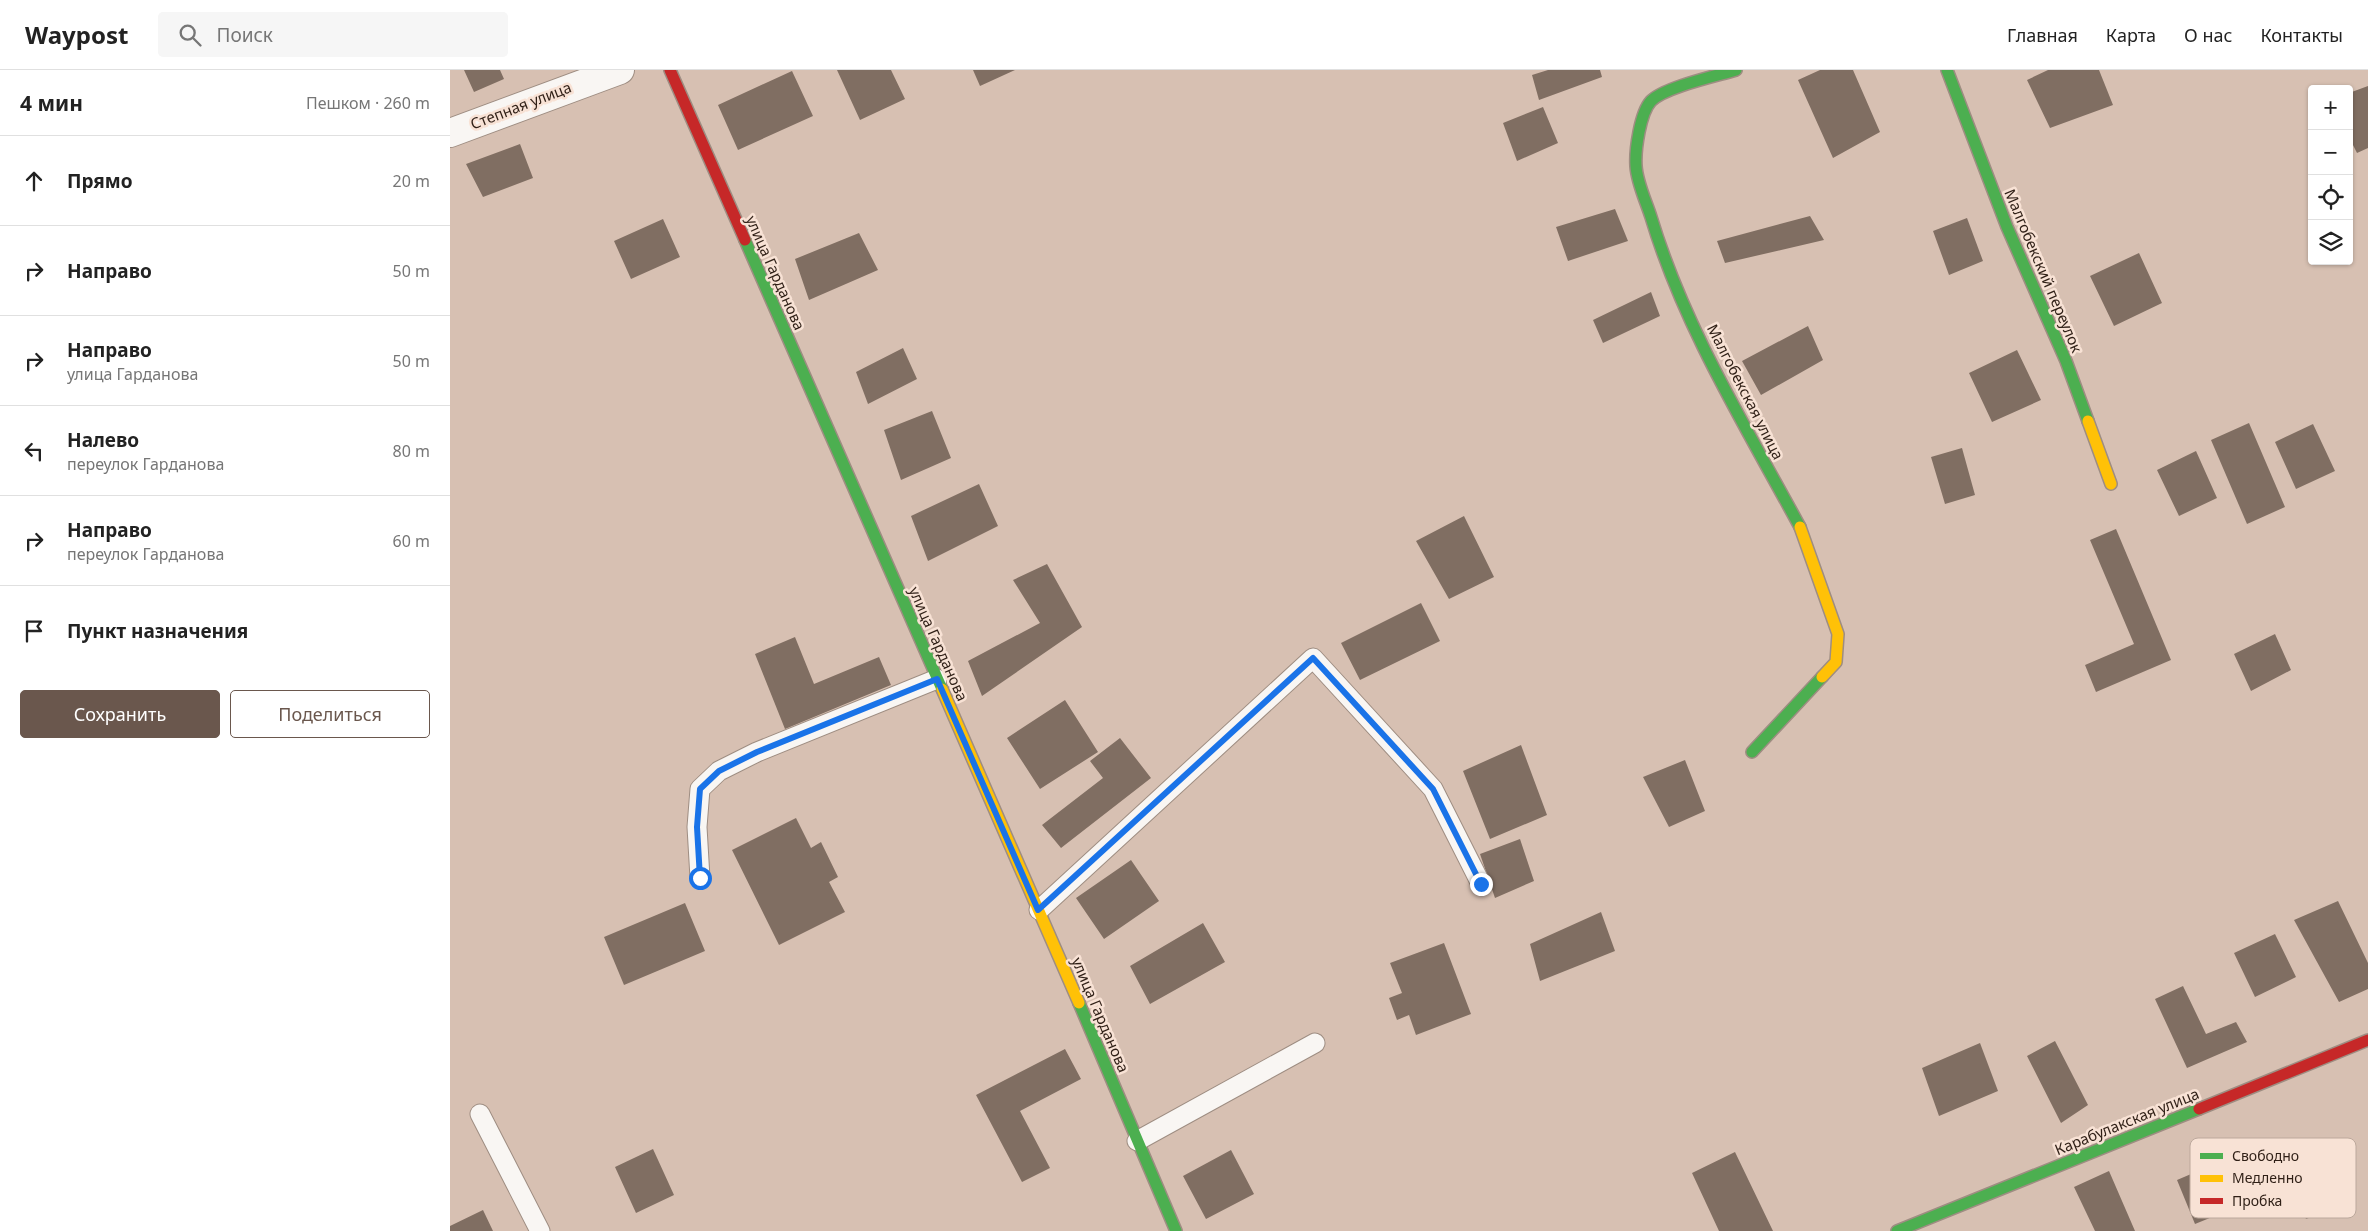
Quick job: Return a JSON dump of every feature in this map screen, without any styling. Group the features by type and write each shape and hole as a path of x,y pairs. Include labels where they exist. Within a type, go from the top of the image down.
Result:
{"street":[{"name":"Степная улица","path":"450,133 620,70"},
{"name":"улица Гарданова","path":"670,70 1038,910 1176,1231"},
{"name":"Малгобекская улица","path":"1736,70 1672,89 1651,101 1640,125 1636,167 1658,240 1691,320 1728,394 1802,530 1838,634 1836,662 1752,752"},
{"name":"Малгобекский переулок","path":"1947,70 2007,227 2066,361 2111,484"},
{"name":"Карабулакская улица","path":"1897,1231 2368,1040"}],"lane":[{"path":"1038,910 1313,658 1433,789 1481,884"},
{"path":"700,878 697,827 700,789 719,771 757,752 937,679"},
{"path":"1137,1140 1315,1043"},
{"path":"480,1114 540,1231"}],"building":[{"path":"464,70 500,70 504,79 474,92"},
{"path":"837,70 891,70 905,99 860,120"},
{"path":"973,70 1015,70 980,86"},
{"path":"1548,70 1600,70 1602,77 1539,100 1532,75"},
{"path":"1820,70 1853,70 1880,132 1833,158 1798,80"},
{"path":"2048,70 2099,70 2113,105 2050,128 2027,80"},
{"path":"792,71 813,116 738,150 718,105"},
{"path":"2368,86 2368,148 2357,153 2353,145 2353,92"},
{"path":"1543,107 1558,143 1517,161 1503,123"},
{"path":"520,144 533,178 483,197 466,164"},
{"path":"1615,209 1628,241 1568,261 1556,227"},
{"path":"1810,216 1824,240 1725,263 1717,241"},
{"path":"1967,218 1983,261 1949,275 1933,231"},
{"path":"663,219 680,257 631,279 614,241"},
{"path":"859,233 878,270 809,300 795,259"},
{"path":"2139,253 2162,303 2114,326 2090,276"},
{"path":"1651,292 1660,316 1603,343 1593,320"},
{"path":"1808,326 1823,360 1761,395 1742,361"},
{"path":"903,348 917,379 868,404 856,372"},
{"path":"2017,350 2041,400 1992,422 1969,373"},
{"path":"932,411 951,458 901,480 884,430"},
{"path":"2249,423 2285,507 2247,524 2211,440"},
{"path":"2313,424 2335,471 2296,489 2275,442"},
{"path":"1962,448 1975,495 1945,504 1931,457"},
{"path":"2196,451 2217,498 2179,516 2157,470"},
{"path":"979,484 998,526 928,561 911,516"},
{"path":"1464,516 1494,577 1449,599 1416,541"},
{"path":"2116,529 2171,660 2096,692 2085,665 2134,644 2090,540"},
{"path":"1047,564 1082,627 982,696 968,661 1040,623 1013,580"},
{"path":"1421,603 1440,641 1360,680 1341,643"},
{"path":"2275,634 2291,670 2251,691 2234,654"},
{"path":"795,637 814,684 879,657 891,685 785,729 755,654"},
{"path":"1065,700 1098,752 1040,789 1007,738"},
{"path":"1120,738 1151,778 1061,848 1042,825 1103,778 1090,761"},
{"path":"1521,745 1547,815 1490,839 1463,771"},
{"path":"1685,760 1705,811 1669,827 1643,777"},
{"path":"796,818 811,848 821,842 838,877 829,882 845,912 779,945 732,850"},
{"path":"1520,839 1534,881 1495,898 1480,854"},
{"path":"1131,860 1159,901 1104,939 1076,898"},
{"path":"2338,901 2368,963 2368,989 2339,1002 2294,920"},
{"path":"685,903 705,951 624,985 604,937"},
{"path":"1601,912 1615,951 1540,981 1530,944"},
{"path":"1203,923 1225,962 1150,1004 1130,966"},
{"path":"2275,934 2296,977 2255,997 2234,953"},
{"path":"1444,943 1471,1014 1416,1035 1409,1015 1397,1020 1389,998 1402,993 1390,963"},
{"path":"2183,986 2206,1034 2236,1022 2247,1042 2187,1068 2155,999"},
{"path":"2055,1041 2088,1105 2061,1123 2027,1056"},
{"path":"1980,1043 1998,1091 1939,1116 1922,1068"},
{"path":"1065,1049 1081,1079 1020,1111 1050,1168 1022,1182 976,1095"},
{"path":"653,1149 674,1195 636,1213 615,1167"},
{"path":"1231,1150 1254,1194 1206,1219 1183,1176"},
{"path":"1735,1152 1773,1231 1719,1231 1692,1173"},
{"path":"2109,1171 2135,1231 2095,1231 2074,1187"},
{"path":"2190,1174 2190,1212 2177,1180"},
{"path":"483,1210 493,1231 450,1231 450,1226"},
{"path":"2193,1218 2210,1218 2195,1224"}],"traffic: fast":[{"path":"1736,70 1667,91 1651,101 1644,114 1637,142 1637,172 1665,258 1698,337 1800,527"},
{"path":"1947,70 2007,227 2066,361 2088,421"},
{"path":"745,240 942,689"},
{"path":"1752,752 1822,677"},
{"path":"1079,1003 1176,1231"},
{"path":"1897,1231 2199,1109"}],"traffic: slow":[{"path":"2088,421 2111,484"},
{"path":"1800,527 1838,634 1836,662 1822,677"},
{"path":"942,689 1079,1003"}],"traffic: jam":[{"path":"670,70 745,240"},
{"path":"2199,1109 2368,1040"}],"route":[{"path":"700,878 697,827 700,789 719,771 757,752 937,679 1038,910 1313,658 1433,789 1481,884"}]}
